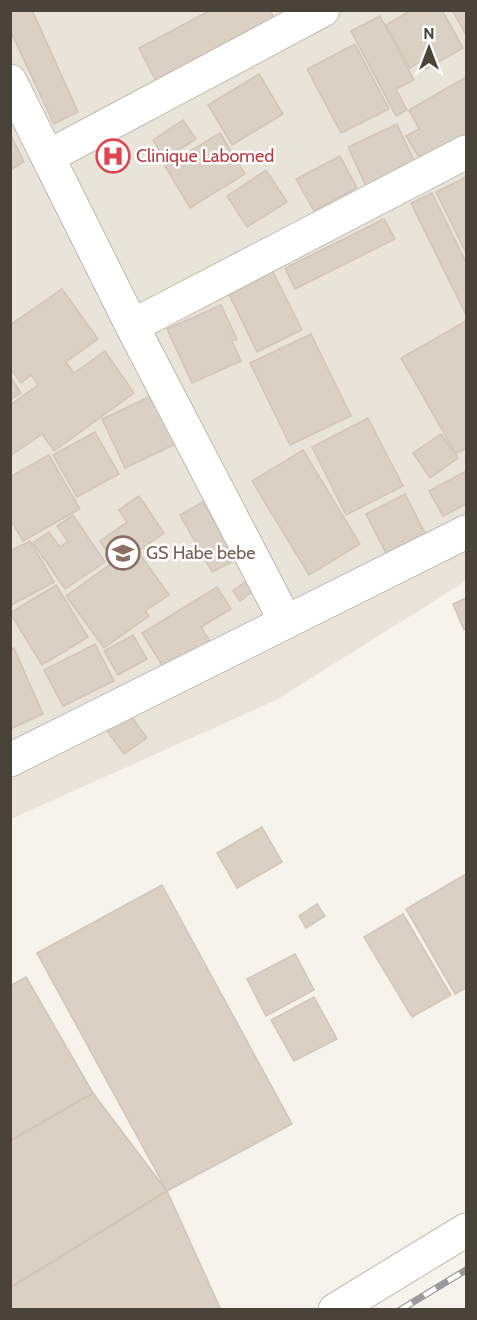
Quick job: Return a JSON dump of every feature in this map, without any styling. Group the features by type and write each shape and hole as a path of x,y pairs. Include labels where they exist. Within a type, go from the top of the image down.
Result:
{"street":[{"path":"49,156 323,10"},
{"path":"10,81 132,326 286,622"},
{"path":"132,326 466,152"},
{"path":"10,760 466,532"},
{"path":"335,1310 466,1230"}],"shaded area":[{"path":"10,11 466,11 466,581 276,700 11,819"}],"building":[{"path":"10,10 32,10 78,112 54,124 10,30"},
{"path":"211,10 270,10 275,20 156,81 139,48"},
{"path":"411,10 442,10 463,48 426,69 421,61 410,68 386,25"},
{"path":"452,10 466,10 466,35"},
{"path":"380,16 414,80 396,89 407,110 396,116 351,31"},
{"path":"355,44 389,109 341,133 307,69"},
{"path":"259,74 283,114 232,145 208,105"},
{"path":"466,77 466,141 424,166 406,136 419,129 409,110"},
{"path":"183,120 196,139 165,159 153,140"},
{"path":"397,124 415,163 366,186 348,147"},
{"path":"10,133 24,162 10,170"},
{"path":"220,133 245,174 190,208 165,166"},
{"path":"340,156 357,188 314,211 296,179"},
{"path":"266,170 287,202 247,227 227,196"},
{"path":"466,177 466,253 436,192"},
{"path":"432,193 466,262 466,315 411,203"},
{"path":"384,219 395,239 295,289 285,268"},
{"path":"271,268 302,330 257,352 227,290"},
{"path":"62,289 98,339 66,362 74,373 105,351 134,393 54,451 42,434 10,456 10,405 38,385 31,375 21,383 10,368 10,325"},
{"path":"221,305 237,339 232,341 241,361 192,383 167,329"},
{"path":"466,321 466,448 456,454 401,358"},
{"path":"311,334 351,416 290,445 250,363"},
{"path":"10,376 21,393 10,400"},
{"path":"155,394 178,443 125,468 102,419"},
{"path":"368,418 403,486 346,515 312,447"},
{"path":"95,432 119,474 77,497 53,455"},
{"path":"441,434 458,458 430,478 413,453"},
{"path":"303,450 360,544 309,575 252,481"},
{"path":"49,455 80,509 23,541 10,519 10,477"},
{"path":"466,471 466,504 443,516 429,491"},
{"path":"405,494 428,539 389,559 366,514"},
{"path":"139,496 164,533 117,566 100,541 127,522 119,510"},
{"path":"203,502 236,560 212,572 180,515"},
{"path":"73,515 105,562 65,589 33,543 49,532 60,547 68,541 57,526"},
{"path":"30,541 54,582 10,606 10,551"},
{"path":"139,553 169,595 145,611 149,616 104,648 66,596 112,563 117,570"},
{"path":"246,581 253,591 240,601 233,591"},
{"path":"56,585 88,637 42,665 10,613"},
{"path":"217,587 231,609 201,627 214,648 169,676 142,633"},
{"path":"466,598 466,629 464,630 453,604"},
{"path":"133,635 147,659 118,675 104,651"},
{"path":"95,644 114,681 63,706 44,670"},
{"path":"14,648 43,714 10,729 10,650"},
{"path":"125,708 147,738 124,754 102,724"},
{"path":"262,827 282,862 237,888 217,853"},
{"path":"466,874 466,988 455,994 406,909"},
{"path":"162,885 292,1124 167,1191 37,953"},
{"path":"317,904 325,916 306,928 299,916"},
{"path":"403,914 451,995 412,1017 364,937"},
{"path":"295,954 314,990 266,1016 247,979"},
{"path":"26,977 93,1093 10,1141 10,986"},
{"path":"314,997 337,1039 294,1061 271,1020"},
{"path":"93,1093 167,1191 10,1288 10,1141"},
{"path":"167,1191 221,1310 10,1310 10,1288"}],"railway":[{"path":"400,1310 466,1270"}],"place":[{"name":"Clinique Labomed","path":"113,156"},
{"name":"GS Habe bebe","path":"123,553"}]}
